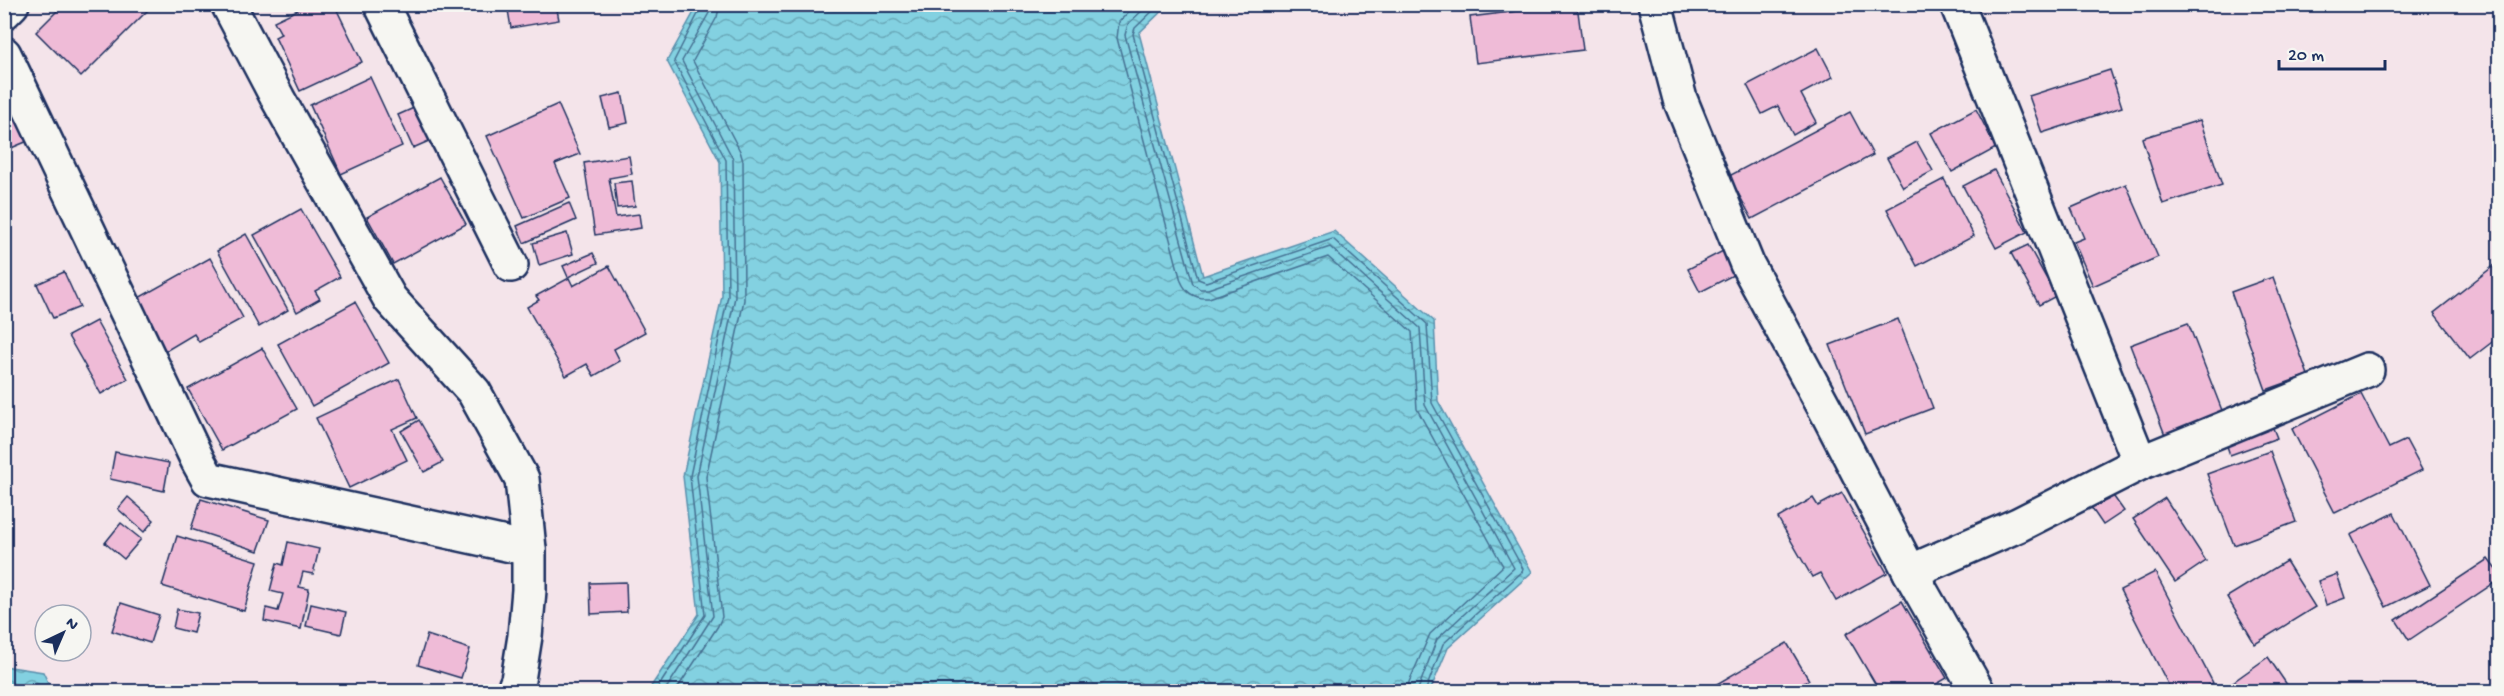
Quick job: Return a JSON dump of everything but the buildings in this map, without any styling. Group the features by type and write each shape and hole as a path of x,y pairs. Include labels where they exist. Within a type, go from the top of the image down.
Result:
{"street":[{"path":"4,12 12,4"},
{"path":"228,4 278,99 390,299 474,392 522,479 529,549 529,590 518,681 513,692"},
{"path":"381,4 512,266"},
{"path":"1655,4 1680,99 1747,264 1910,572 1978,692"},
{"path":"1957,4 2140,463"},
{"path":"4,54 208,479 529,549"},
{"path":"1910,572 2018,525 2140,463 2367,370"}],"water":[{"path":"698,5 1168,5 1139,33 1203,276 1334,231 1434,321 1438,401 1532,572 1448,648 1430,691 648,691 699,614 683,476 722,296 720,162 667,61"},
{"path":"4,666 43,672 52,691 5,691"}]}
